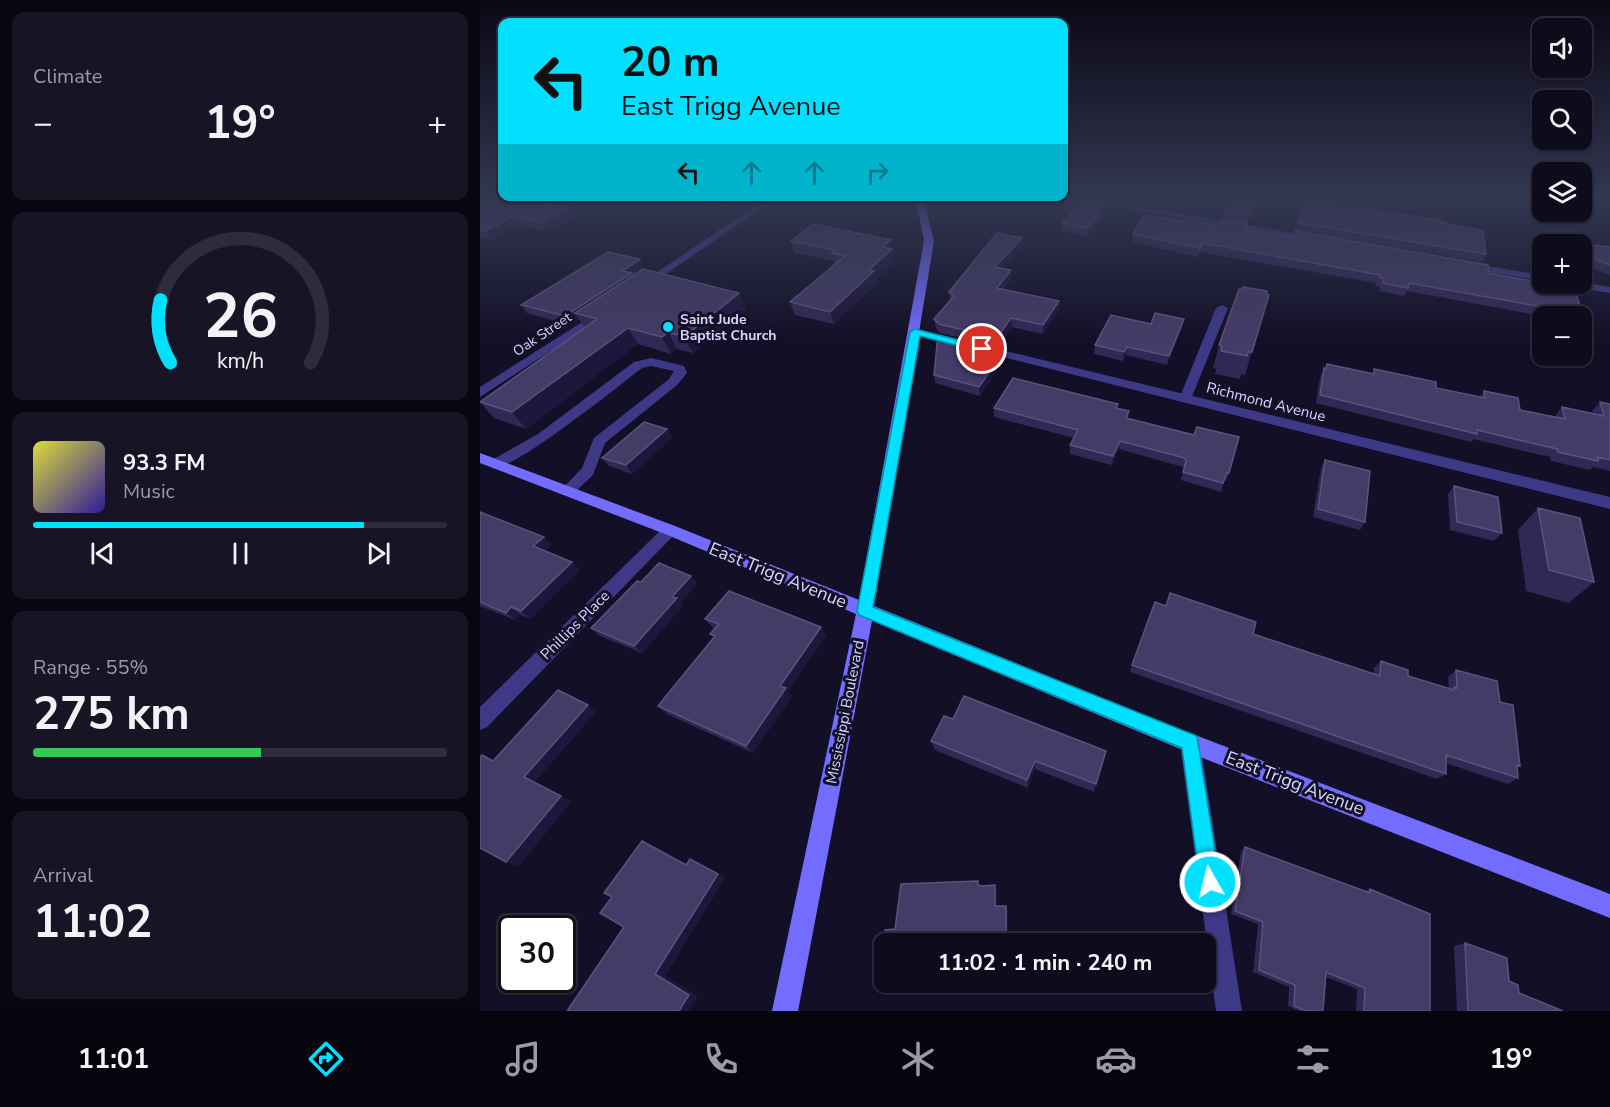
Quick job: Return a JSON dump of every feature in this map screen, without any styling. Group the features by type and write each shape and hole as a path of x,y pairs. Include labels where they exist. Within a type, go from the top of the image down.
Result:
{"main road":[{"name":"Mississippi Boulevard","path":"785,1011 865,611 929,247"},
{"name":"East Trigg Avenue","path":"480,458 670,530 1191,743 1610,906"}],"street":[{"path":"635,290 699,247"},
{"path":"1460,264 1532,276"},
{"path":"1592,287 1610,290"},
{"path":"1185,399 1222,308"},
{"name":"Oak Street","path":"480,393 606,309"},
{"name":"Richmond Avenue","path":"915,332 1610,503"},
{"path":"497,464 522,447 543,437 638,366 651,362 680,369 681,373 673,382 599,441 588,471 567,491"},
{"name":"Phillips Place","path":"480,720 670,530"},
{"path":"1191,743 1229,1011"}],"building":[{"path":"821,247 892,249 869,270 874,271 830,312 790,302 845,256 832,253 835,250"},
{"path":"985,247 1013,247 995,267 1011,270 997,288 1059,301 1043,325 1011,318 997,338 939,324 934,319 954,296 949,292"},
{"path":"1225,247 1387,247 1488,265 1489,273 1532,281 1532,294 1576,294 1580,306 1537,306 1409,283 1408,288 1383,283 1384,278 1380,278 1380,275"},
{"path":"1445,247 1485,247 1486,254"},
{"path":"1592,247 1610,247 1610,265 1592,258"},
{"path":"608,252 640,259 623,271 632,273 565,316 521,305"},
{"path":"643,269 739,293 684,337 668,332 662,337 628,328 512,412 480,402 597,319 575,313"},
{"path":"1243,287 1267,291 1266,294 1269,295 1252,352 1248,352 1247,356 1221,351 1222,346 1219,345 1239,289"},
{"path":"1155,313 1184,319 1169,356 1127,347 1124,352 1095,345 1111,315 1151,324"},
{"path":"938,335 991,348 984,357 997,361 979,387 934,375"},
{"path":"1327,364 1374,374 1374,369 1436,382 1436,388 1485,398 1484,391 1518,398 1520,410 1565,419 1562,407 1604,416 1600,402 1610,404 1610,460 1597,457 1598,461 1558,452 1557,449 1477,430 1477,434 1320,395 1324,368 1326,369"},
{"path":"1013,378 1118,404 1116,408 1129,411 1126,418 1194,435 1197,427 1239,437 1229,473 1227,472 1223,483 1183,472 1185,458 1120,441 1113,456 1070,445 1078,430 994,408"},
{"path":"644,422 667,429 626,465 602,458"},
{"path":"1325,460 1370,471 1365,522 1318,509"},
{"path":"1454,486 1498,497 1502,533 1457,522"},
{"path":"1538,508 1580,518 1594,582 1549,570"},
{"path":"480,512 544,537 533,546 572,562 521,611 511,607 506,613 480,602"},
{"path":"659,563 691,576 672,597 677,598 634,646 591,628 637,581 641,582"},
{"path":"729,591 821,627 780,686 786,688 746,746 658,706 715,636 710,634 719,624 705,619"},
{"path":"1170,593 1256,622 1253,634 1380,676 1381,661 1408,670 1408,676 1454,690 1454,687 1457,688 1456,670 1497,681 1500,702 1513,705 1520,766 1517,765 1518,778 1446,755 1446,774 1132,665 1155,602 1166,606"},
{"path":"558,690 588,705 524,777 561,796 506,862 480,848 480,757 482,755 493,761"},
{"path":"964,696 1106,751 1096,784 1035,761 1027,780 931,741 944,716 953,719"},
{"path":"642,841 686,865 690,859 718,874 655,974 689,995 679,1011 567,1011 624,927 600,913 612,897 604,893"},
{"path":"1245,847 1370,893 1370,889 1430,914 1430,1011 1364,1011 1365,988 1326,972 1323,1011 1307,1011 1294,1006 1295,985 1259,970 1263,922 1235,911"},
{"path":"978,881 978,885 995,885 995,906 1006,906 1006,933 885,933 885,930 895,929 901,884"},
{"path":"1465,943 1507,958 1509,981 1518,985 1519,993 1563,1011 1468,1011"}],"place":[{"name":"Saint Jude Baptist Church","path":"668,327"}],"route":[{"path":"982,349 915,332 865,611 1191,743 1210,882"}]}
